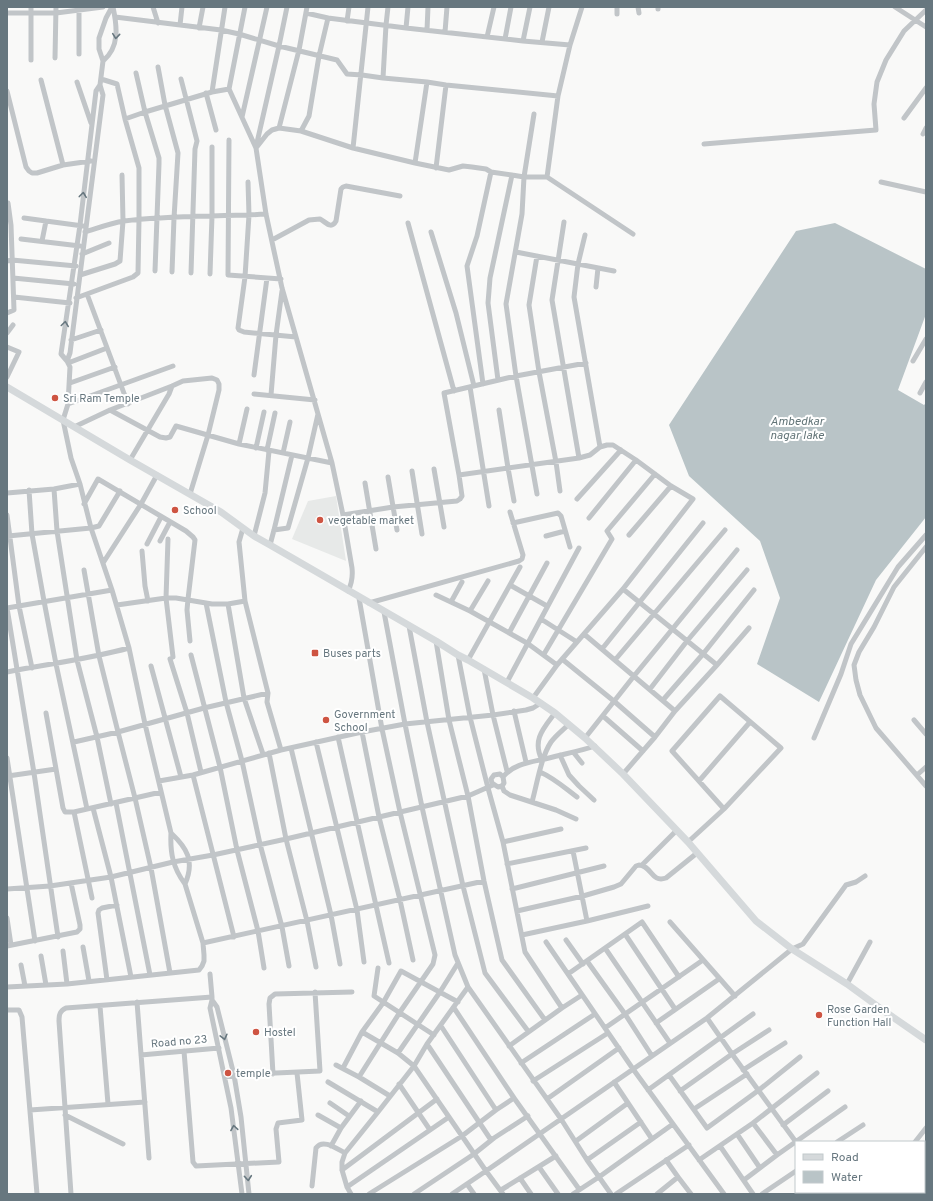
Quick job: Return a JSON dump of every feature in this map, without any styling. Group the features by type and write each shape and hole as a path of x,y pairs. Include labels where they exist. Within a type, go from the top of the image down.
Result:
{"street":[{"path":"31,7 31,60"},
{"path":"55,58 56,7"},
{"path":"7,13 56,13 104,7"},
{"path":"103,61 109,56 115,44 117,33 113,7"},
{"path":"67,362 70,353 103,95 101,82 103,61 99,49 99,38 106,18 113,7"},
{"path":"153,7 158,23"},
{"path":"180,25 182,7"},
{"path":"199,28 203,7"},
{"path":"212,92 225,7"},
{"path":"245,7 229,89 256,148 266,214 282,288 332,463 343,515 353,576 352,583 348,591"},
{"path":"242,118 267,7"},
{"path":"256,148 287,7"},
{"path":"279,128 299,50 307,7"},
{"path":"347,21 349,7"},
{"path":"353,148 362,75 368,7"},
{"path":"383,78 388,7"},
{"path":"406,28 408,7"},
{"path":"427,30 428,7"},
{"path":"445,32 447,7"},
{"path":"487,37 494,7"},
{"path":"505,39 511,7"},
{"path":"524,41 530,7"},
{"path":"542,42 549,7"},
{"path":"547,177 558,96 570,45 582,7"},
{"path":"617,7 617,14"},
{"path":"896,7 926,28"},
{"path":"79,9 79,54"},
{"path":"704,144 876,130 874,104 877,82 886,60 904,31 926,10"},
{"path":"306,13 347,21 570,45"},
{"path":"115,17 221,30 239,34 279,46 336,60 347,74 558,96"},
{"path":"301,131 309,116 319,56 328,18"},
{"path":"158,67 165,105 178,153 172,272"},
{"path":"136,73 159,158 155,271"},
{"path":"181,79 197,141 195,149 191,273"},
{"path":"41,80 63,165"},
{"path":"77,82 97,136"},
{"path":"76,298 138,273 139,168 117,84 101,82"},
{"path":"7,987 67,984 199,970 201,968 204,955 203,944 185,884 173,862 170,848 171,833 144,724 129,648 117,605 84,504 80,484 71,458 63,420 68,404 70,367 61,354 80,225 96,91 101,82"},
{"path":"415,163 427,82"},
{"path":"436,168 446,85"},
{"path":"904,118 926,88"},
{"path":"125,119 165,105 212,92 229,89"},
{"path":"7,91 26,167 29,171 32,173 37,173 63,165 94,161"},
{"path":"206,94 216,130"},
{"path":"534,114 524,177 522,214 506,304 516,376 537,494"},
{"path":"256,148 266,134 279,128 301,131 353,148 436,168 449,170 463,166 524,177 547,177 633,234"},
{"path":"923,134 926,128"},
{"path":"229,140 228,275 281,280"},
{"path":"210,274 212,147"},
{"path":"483,384 467,266 477,236 491,172"},
{"path":"80,275 116,264 120,261 123,221 122,175"},
{"path":"498,380 488,303 490,278 512,175"},
{"path":"248,182 249,215 245,276 238,328 244,332 296,337"},
{"path":"881,182 926,192"},
{"path":"272,240 309,220 320,219 328,225 331,226 334,224 336,221 341,189 343,187 346,186 400,196"},
{"path":"7,313 14,310 13,278 10,260 11,225 8,203"},
{"path":"24,218 80,225 86,229 123,221 157,218 266,214"},
{"path":"42,241 46,221"},
{"path":"564,222 552,300 579,458"},
{"path":"408,224 454,391"},
{"path":"431,232 456,313 472,386 490,506"},
{"path":"584,235 578,264 574,297 600,447"},
{"path":"21,239 83,246"},
{"path":"82,254 109,243"},
{"path":"516,252 614,271"},
{"path":"537,256 529,305 560,491"},
{"path":"10,260 81,266"},
{"path":"596,287 598,268"},
{"path":"13,278 78,284"},
{"path":"254,374 261,333 267,278"},
{"path":"270,395 282,288"},
{"path":"87,294 128,404"},
{"path":"14,297 76,304"},
{"path":"7,334 13,325"},
{"path":"71,340 100,330"},
{"path":"913,361 926,339"},
{"path":"7,347 19,352 7,377"},
{"path":"67,362 108,348"},
{"path":"343,515 369,510 439,503 460,499 462,492 444,393 516,376 586,363"},
{"path":"68,404 173,366"},
{"path":"70,383 115,367"},
{"path":"74,427 110,410 183,381 212,378 217,380 219,390 208,435 190,494"},
{"path":"920,393 926,382"},
{"path":"130,460 172,386"},
{"path":"7,387 221,512 254,536 359,598 534,698 569,724 595,746 623,774 688,842 756,921 792,948 847,984 926,1040"},
{"path":"254,394 314,400"},
{"path":"239,444 247,409"},
{"path":"110,410 160,437 170,437 176,426 239,444 332,463"},
{"path":"499,410 514,501"},
{"path":"256,448 264,412"},
{"path":"254,536 265,493 268,450 275,413"},
{"path":"274,530 288,528 308,458 318,413"},
{"path":"283,453 290,422"},
{"path":"459,475 532,466 579,458 590,455 600,447 613,445 671,486 693,499 623,589 557,665 534,698"},
{"path":"577,499 621,450"},
{"path":"270,545 292,455"},
{"path":"589,518 636,460"},
{"path":"434,469 444,527"},
{"path":"412,471 422,534"},
{"path":"544,654 612,539 607,531 655,474"},
{"path":"103,563 157,476"},
{"path":"388,477 397,530"},
{"path":"84,504 98,479 193,536 195,540 187,610 190,641"},
{"path":"365,483 376,548"},
{"path":"7,493 54,489 80,484"},
{"path":"629,535 671,486"},
{"path":"54,489 57,531 77,660 130,872 150,975"},
{"path":"29,490 32,534 56,664 90,809 117,905 131,977"},
{"path":"8,536 91,528 98,526 120,491"},
{"path":"368,603 519,561 522,559 523,555 510,512"},
{"path":"514,523 558,513 561,516 570,547"},
{"path":"7,515 8,536 19,606 32,668"},
{"path":"147,544 161,517"},
{"path":"160,541 170,522"},
{"path":"602,649 703,523"},
{"path":"243,528 240,542 245,601 268,693 267,702 281,750"},
{"path":"615,660 725,530"},
{"path":"546,536 565,531"},
{"path":"814,738 841,674 851,644 898,567 926,535"},
{"path":"168,539 166,598 172,658 201,772"},
{"path":"926,547 894,587 874,627 859,652 854,665 860,694 876,728 926,786"},
{"path":"507,682 579,548"},
{"path":"585,738 737,550"},
{"path":"142,551 144,586 148,601"},
{"path":"509,633 547,563"},
{"path":"468,660 520,566"},
{"path":"84,570 99,656 136,798 151,868 170,973"},
{"path":"650,689 687,641 746,570"},
{"path":"470,611 488,581"},
{"path":"451,602 462,582"},
{"path":"510,586 548,606"},
{"path":"623,589 717,665"},
{"path":"58,937 34,773 7,608 112,590"},
{"path":"663,700 703,654 754,590"},
{"path":"436,595 470,611 527,643 557,665"},
{"path":"117,605 166,598 228,604 245,601"},
{"path":"359,598 382,729 400,812 435,955 433,964 400,1012 359,1077"},
{"path":"206,603 226,702 242,761 260,844 282,926 289,966"},
{"path":"228,604 244,698 266,754 307,921 316,966"},
{"path":"384,612 422,807 455,955 468,987 561,1119 611,1194"},
{"path":"541,619 577,642"},
{"path":"409,626 463,886 485,973 528,1031"},
{"path":"623,774 675,711 749,628"},
{"path":"584,634 675,711"},
{"path":"436,641 449,720 468,796 484,881 502,960 545,1020"},
{"path":"7,672 99,656 129,648"},
{"path":"191,655 220,767 237,850 258,932 264,968"},
{"path":"458,655 470,717 503,842 526,952 562,1008"},
{"path":"562,659 655,737"},
{"path":"151,666 181,777"},
{"path":"484,669 508,771"},
{"path":"74,742 118,732 226,702 268,693"},
{"path":"688,842 724,809 781,748 720,696 672,751 724,809"},
{"path":"159,781 193,775 281,750 362,732 405,724 494,715 533,708 541,703"},
{"path":"514,711 526,762"},
{"path":"46,713 62,808 65,812 90,809 161,792"},
{"path":"542,760 538,746 539,738 542,730 555,713"},
{"path":"603,716 643,750"},
{"path":"914,720 926,734"},
{"path":"699,781 750,722"},
{"path":"532,802 542,760 551,742 569,724"},
{"path":"362,732 379,817 400,900 413,960"},
{"path":"338,738 389,963"},
{"path":"316,742 357,910 364,962"},
{"path":"576,819 556,810 510,795 504,791 502,786 504,782 503,777 508,771 526,762 574,753 595,746"},
{"path":"291,748 331,915 340,964"},
{"path":"574,753 582,763"},
{"path":"560,756 569,775 594,800"},
{"path":"7,758 8,776 35,941"},
{"path":"917,775 926,767"},
{"path":"8,776 56,769"},
{"path":"540,772 558,782 577,798"},
{"path":"493,785 492,779 494,775 500,774 503,777"},
{"path":"193,775 234,937"},
{"path":"7,890 71,884 110,877 173,862 237,850 336,828 468,796 493,785 498,787 502,786"},
{"path":"74,812 92,898"},
{"path":"503,842 561,829"},
{"path":"642,865 677,830"},
{"path":"171,833 184,846 189,860 190,869 185,884"},
{"path":"507,864 586,848"},
{"path":"573,851 587,921"},
{"path":"517,911 583,896 621,884 636,866 646,866 655,877 662,879 666,878 697,853"},
{"path":"512,889 604,866"},
{"path":"452,1194 707,1018 792,948 803,944 846,885 856,882 865,876"},
{"path":"203,944 484,881"},
{"path":"7,918 9,946 77,932 80,929 80,922 71,884"},
{"path":"107,980 98,913 102,908 117,905"},
{"path":"522,935 648,906"},
{"path":"568,974 642,922 679,977"},
{"path":"670,922 735,996"},
{"path":"625,934 675,1009"},
{"path":"566,940 625,1014 652,1056"},
{"path":"546,942 633,1069 724,1194"},
{"path":"847,984 870,942"},
{"path":"83,947 89,981"},
{"path":"605,948 670,1044"},
{"path":"63,951 67,984"},
{"path":"41,956 46,985"},
{"path":"533,1081 606,1030 625,1014 703,960"},
{"path":"398,1053 440,992 458,962"},
{"path":"21,965 25,986"},
{"path":"378,968 374,996 383,1003 418,1023 434,1035"},
{"path":"342,1068 362,1032 383,1003 401,971 458,1002"},
{"path":"210,974 212,998 210,1008 231,1108 242,1194"},
{"path":"656,1023 719,979"},
{"path":"351,1194 347,1187 342,1170 342,1162 345,1153 414,1066 427,1044 468,987"},
{"path":"225,1077 234,1075 320,1071 315,992"},
{"path":"273,1074 269,1004 270,998 275,994 352,992"},
{"path":"509,1046 528,1031 582,995"},
{"path":"71,1194 58,1021 59,1014 66,1008 212,998"},
{"path":"212,998 217,1007 234,1075 241,1117 249,1194"},
{"path":"137,1002 149,1158"},
{"path":"100,1006 108,1104"},
{"path":"454,1008 514,1098 579,1190"},
{"path":"7,1010 19,1010 21,1013 37,1194"},
{"path":"521,1063 595,1014"},
{"path":"648,1090 753,1014"},
{"path":"707,1018 795,1141"},
{"path":"441,1026 496,1110"},
{"path":"680,1091 769,1030"},
{"path":"362,1032 398,1053 414,1066 502,1192 520,1178 556,1156"},
{"path":"427,1044 491,1140"},
{"path":"694,1109 785,1044"},
{"name":"Road no 23","path":"141,1055 219,1048"},
{"path":"547,1099 619,1048"},
{"path":"184,1051 193,1162 196,1166 279,1162 276,1125 278,1123 302,1120 297,1073"},
{"path":"669,1075 707,1128 759,1090 800,1057"},
{"path":"336,1065 390,1096"},
{"path":"699,1160 753,1123 817,1073"},
{"path":"328,1082 378,1112"},
{"path":"614,1082 652,1139"},
{"path":"399,1084 430,1130"},
{"path":"783,1125 828,1091"},
{"path":"369,1194 462,1136 514,1098"},
{"path":"342,1170 436,1099"},
{"path":"332,1146 341,1128 361,1101"},
{"path":"30,1110 145,1102"},
{"path":"576,1142 628,1103"},
{"path":"330,1104 349,1116"},
{"path":"797,1141 845,1107"},
{"path":"65,1115 123,1144"},
{"path":"318,1115 341,1128"},
{"path":"414,1194 528,1116"},
{"path":"347,1187 449,1117"},
{"path":"587,1160 641,1122"},
{"path":"753,1123 777,1155"},
{"path":"573,1194 673,1124"},
{"path":"839,1141 863,1125"},
{"path":"916,1141 926,1128"},
{"path":"737,1134 760,1168"},
{"path":"744,1180 795,1143"},
{"path":"312,1186 316,1148 318,1145 322,1144 332,1146 345,1153"},
{"path":"616,1194 688,1145"},
{"path":"720,1146 753,1194"},
{"path":"666,1160 691,1194"},
{"path":"538,1167 558,1194"},
{"path":"762,1194 795,1172"},
{"path":"657,1194 664,1192 678,1177"},
{"path":"520,1178 531,1194"},
{"path":"467,1184 474,1194"}],"shaded area":[{"name":"vegetable market","path":"336,496 346,561 292,539 308,501"}],"water":[{"name":"Ambedkar nagar lake","path":"835,223 926,269 926,314 898,390 924,405 926,403 926,517 876,580 819,702 757,664 780,598 760,541 689,476 669,425 796,231"}],"place":[{"name":"Sri Ram Temple","path":"55,398"},
{"name":"School","path":"175,510"},
{"name":"vegetable market","path":"320,520"},
{"name":"Buses parts","path":"315,653"},
{"name":"Government School","path":"326,720"},
{"name":"Rose Garden Function Hall","path":"819,1015"},
{"name":"Hostel","path":"256,1032"},
{"name":"temple","path":"228,1073"}]}
